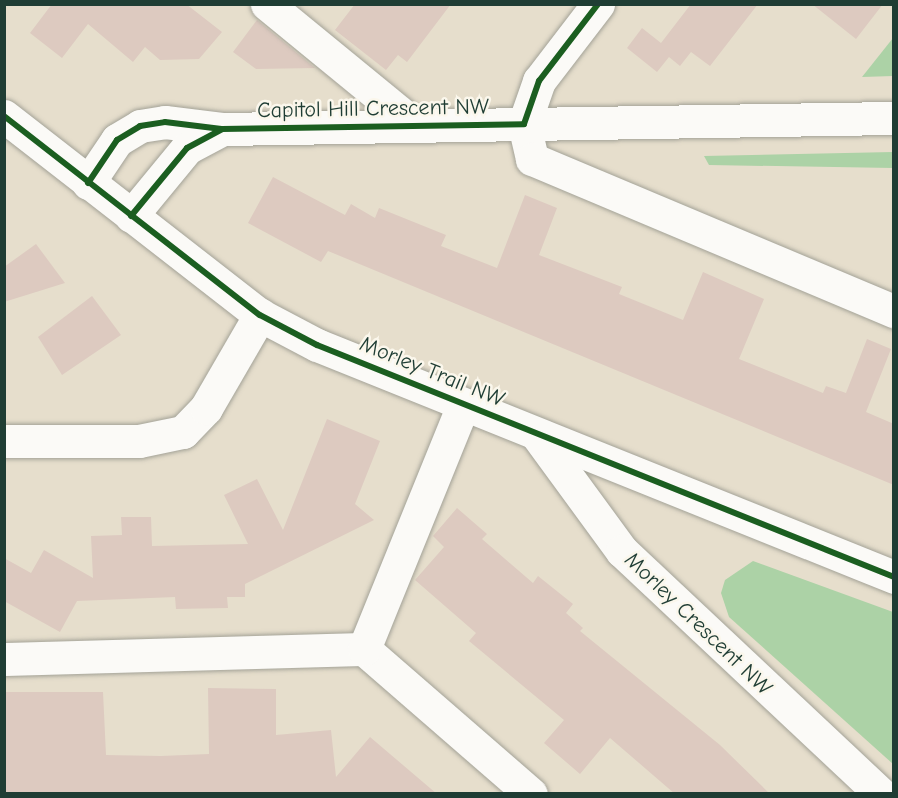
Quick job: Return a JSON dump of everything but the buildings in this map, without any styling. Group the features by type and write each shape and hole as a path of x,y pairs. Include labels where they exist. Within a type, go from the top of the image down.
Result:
{"street":[{"path":"598,4 539,81 524,124 532,159 894,310"},
{"path":"267,5 415,125"},
{"name":"Capitol Hill Crescent NW","path":"88,183 117,140 140,126 165,122 222,129 894,118"},
{"name":"Morley Trail NW","path":"6,120 260,315 317,345 894,577"},
{"name":"Capitol Hill Crescent NW","path":"131,216 187,148 222,129"},
{"path":"4,441 139,441 183,432 206,408 260,315"},
{"path":"364,649 463,405"},
{"name":"Morley Crescent NW","path":"537,435 622,551 880,794"},
{"path":"4,659 364,649 531,794"}],"green space":[{"path":"893,38 893,76 862,77"},
{"path":"893,152 893,168 709,165 704,156"},
{"path":"753,561 893,612 893,764 729,617 721,593 725,580"}],"cycle path":[{"path":"88,183 117,140 140,126 165,122 222,129 524,124 539,81 598,4"},
{"path":"4,116 260,315 317,345 894,577"},
{"path":"131,216 187,148 222,129"}]}
